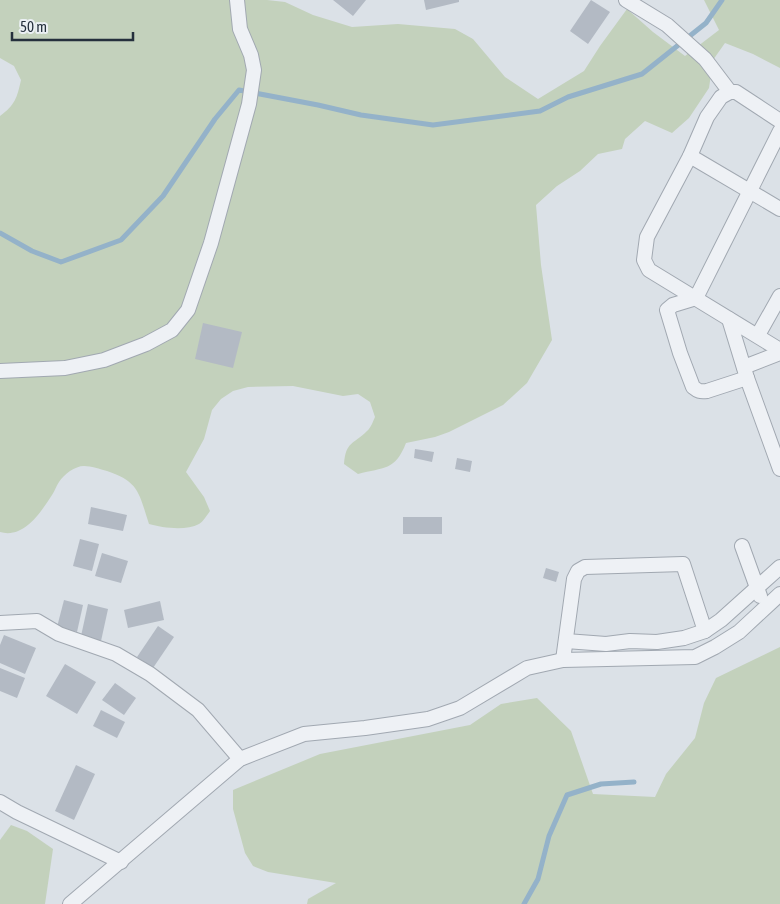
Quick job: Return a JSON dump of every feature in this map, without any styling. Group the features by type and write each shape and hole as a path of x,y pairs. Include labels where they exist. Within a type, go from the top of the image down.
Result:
{"street":[{"path":"0,371 65,368 104,360 146,344 172,330 188,310 208,252 249,104 254,70 251,55 240,29 237,0"},
{"path":"626,0 668,25 704,59 730,92"},
{"path":"780,121 736,92 730,92 721,97 707,117 690,156 647,237 644,260 649,270 696,298 729,319 758,335 780,351 745,372 700,392 693,387 667,310 673,305 696,298 780,131"},
{"path":"690,156 780,209"},
{"path":"758,335 780,296"},
{"path":"729,319 745,372 780,470"},
{"path":"742,546 765,608"},
{"path":"563,660 574,579 578,570 585,567 683,564 705,631"},
{"path":"566,641 606,644 630,641 657,642 684,638 705,631 758,589 780,567"},
{"path":"70,904 240,759 304,734 428,719 460,708 527,668 563,660 695,657 739,632 780,594"},
{"path":"0,623 37,621 58,634 116,654 150,674 198,710 240,759"},
{"path":"0,802 121,862"}],"green space":[{"path":"0,0 267,0 285,2 313,15 352,27 398,24 455,29 473,39 505,77 538,99 584,71 627,9 653,32 685,56 719,30 704,0 780,0 780,68 753,54 725,43 713,60 709,88 689,118 672,133 645,121 625,139 622,149 598,154 580,171 557,186 536,205 541,265 552,340 527,383 503,405 449,432 406,443 398,459 393,463 358,474 344,464 346,451 372,424 375,417 370,402 358,394 343,396 293,386 248,387 233,391 221,399 212,410 204,439 186,472 204,497 210,511 199,524 188,528 168,528 149,524 137,490 132,485 118,475 81,466 64,476 43,509 31,522 17,532 9,533 0,532 0,116 15,101 21,80 14,66 0,58"},
{"path":"780,647 780,904 307,904 308,899 336,883 268,872 253,866 245,853 233,809 233,790 320,754 470,725 501,704 537,698 571,731 593,794 655,797 666,774 695,738 704,703 716,678"},
{"path":"11,825 27,831 53,849 45,904 0,904 0,840"}],"building":[{"path":"333,0 366,0 353,16"},
{"path":"424,0 459,0 459,2 426,10"},
{"path":"591,0 610,12 588,44 570,31"},
{"path":"203,323 242,332 233,368 195,359"},
{"path":"415,449 434,452 432,462 414,458"},
{"path":"457,458 472,461 470,472 455,469"},
{"path":"91,507 127,515 123,531 88,524"},
{"path":"403,517 442,517 442,534 403,534"},
{"path":"80,539 99,544 92,571 73,566"},
{"path":"102,553 128,561 121,583 95,576"},
{"path":"546,568 559,572 556,582 543,578"},
{"path":"64,600 83,605 77,632 57,627"},
{"path":"160,601 164,620 128,628 124,610"},
{"path":"88,604 108,609 101,641 81,636"},
{"path":"158,626 174,637 153,668 137,657"},
{"path":"4,635 36,648 25,674 0,663 0,645"},
{"path":"65,664 96,682 77,714 46,696"},
{"path":"0,668 25,678 17,698 0,691"},
{"path":"115,683 136,698 124,715 102,700"},
{"path":"101,710 125,722 117,738 93,726"},
{"path":"76,765 95,774 74,820 55,811"}],"waterway":[{"path":"0,233 32,251 61,262 121,240 163,196 215,119 239,90 361,115 433,125 540,111 568,97 642,74 706,23 722,0"},
{"path":"524,904 538,879 549,836 567,795 601,784 634,782"}]}
